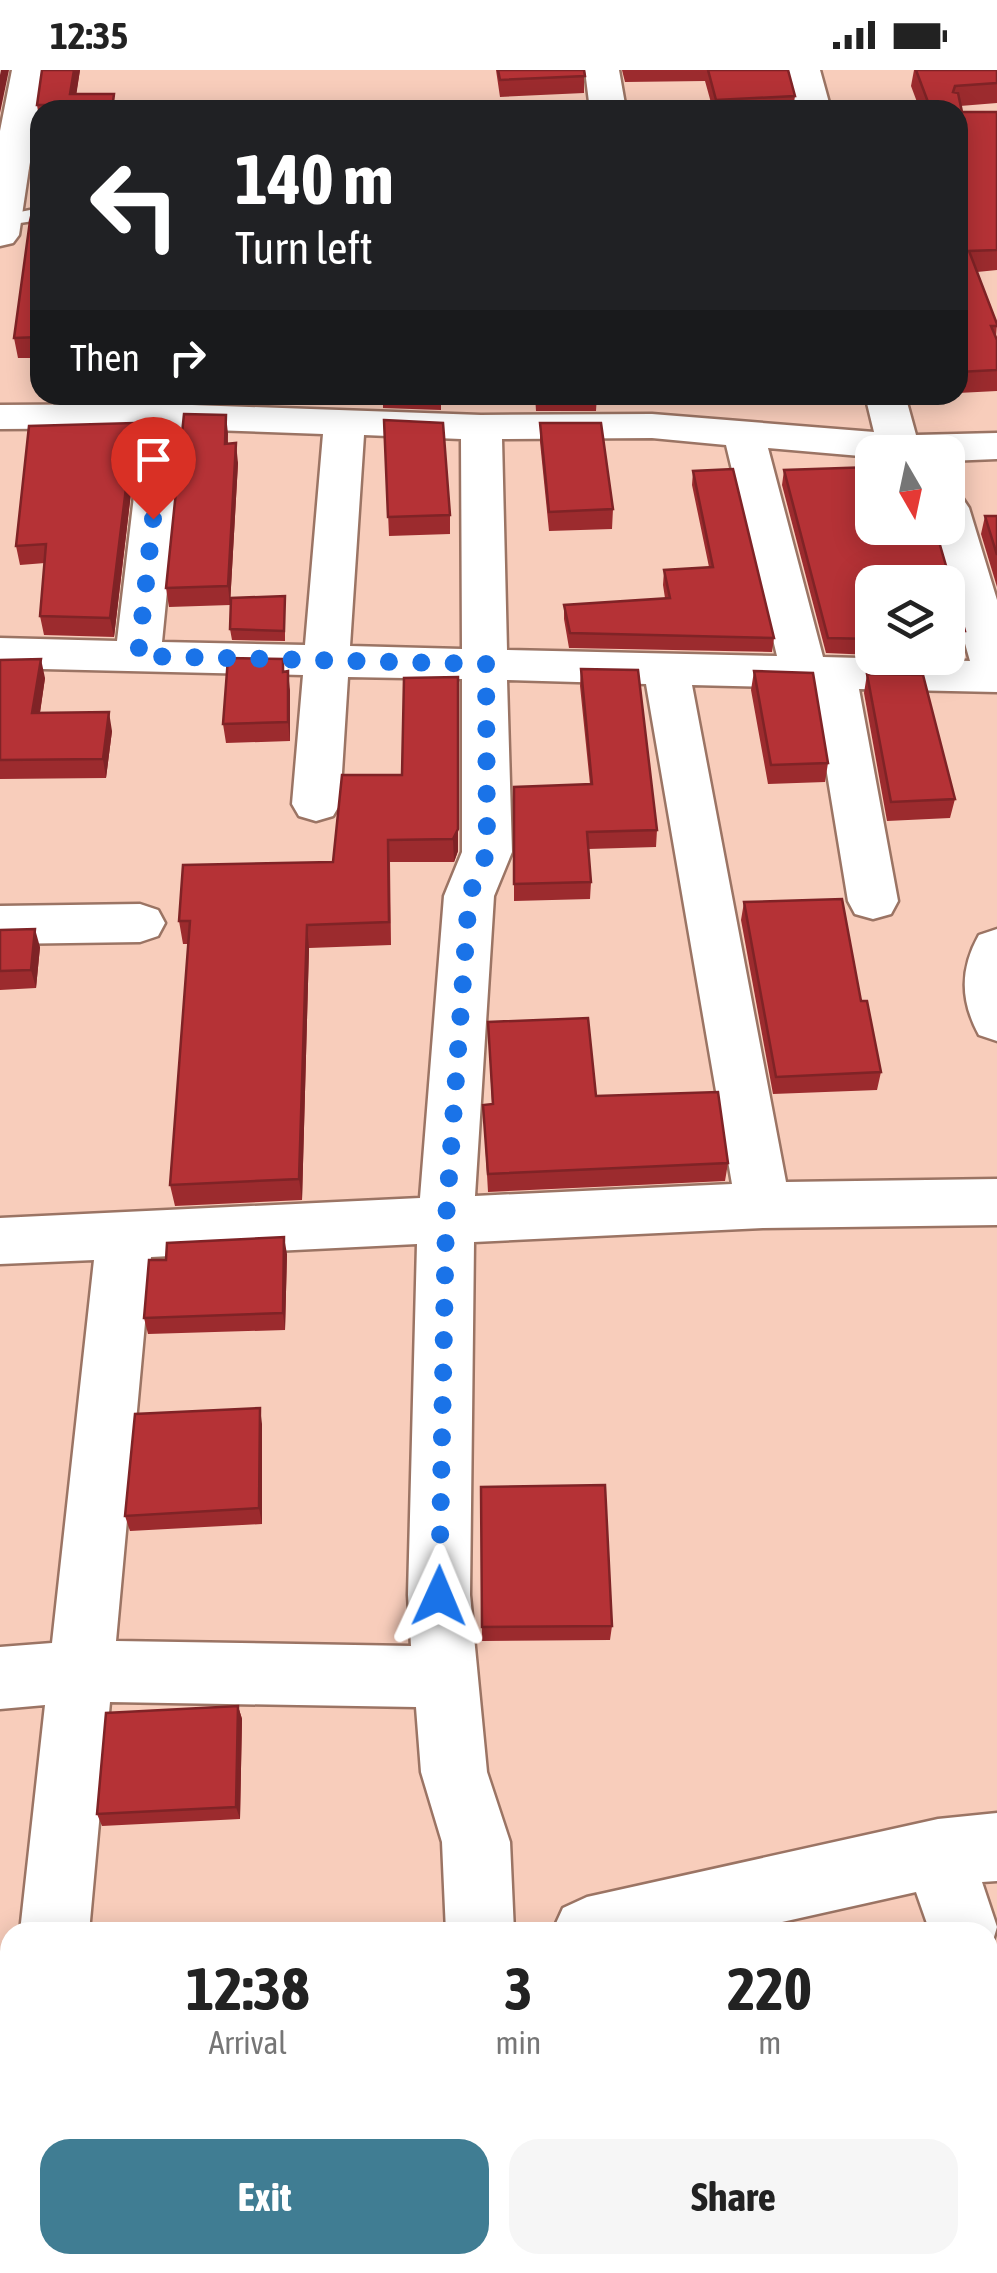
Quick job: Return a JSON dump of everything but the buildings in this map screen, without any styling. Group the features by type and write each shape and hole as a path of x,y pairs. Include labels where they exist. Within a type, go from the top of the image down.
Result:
{"street":[{"path":"18,215 6,168 26,98 28,70"},
{"path":"602,70 606,100"},
{"path":"803,70 810,100"},
{"path":"892,405 911,435"},
{"path":"0,416 164,416 243,407 344,425 481,427 649,410 744,435 855,443"},
{"path":"138,656 164,416"},
{"path":"316,804 344,425"},
{"path":"480,1922 476,1842 454,1772 439,1596 446,1219 469,896 487,852 481,427"},
{"path":"744,435 819,672 872,901"},
{"path":"965,447 997,446"},
{"path":"0,653 997,677 959,545"},
{"path":"666,669 763,1206"},
{"path":"0,925 140,923"},
{"path":"997,948 987,978 997,1021"},
{"path":"0,1241 763,1206 997,1202"},
{"path":"55,1922 125,1235"},
{"path":"0,1678 82,1671 446,1677"},
{"path":"633,1922 967,1850 964,1922"}],"route":[{"path":"153,519 138,656 486,664 487,852 469,896 446,1219 439,1596"}]}
